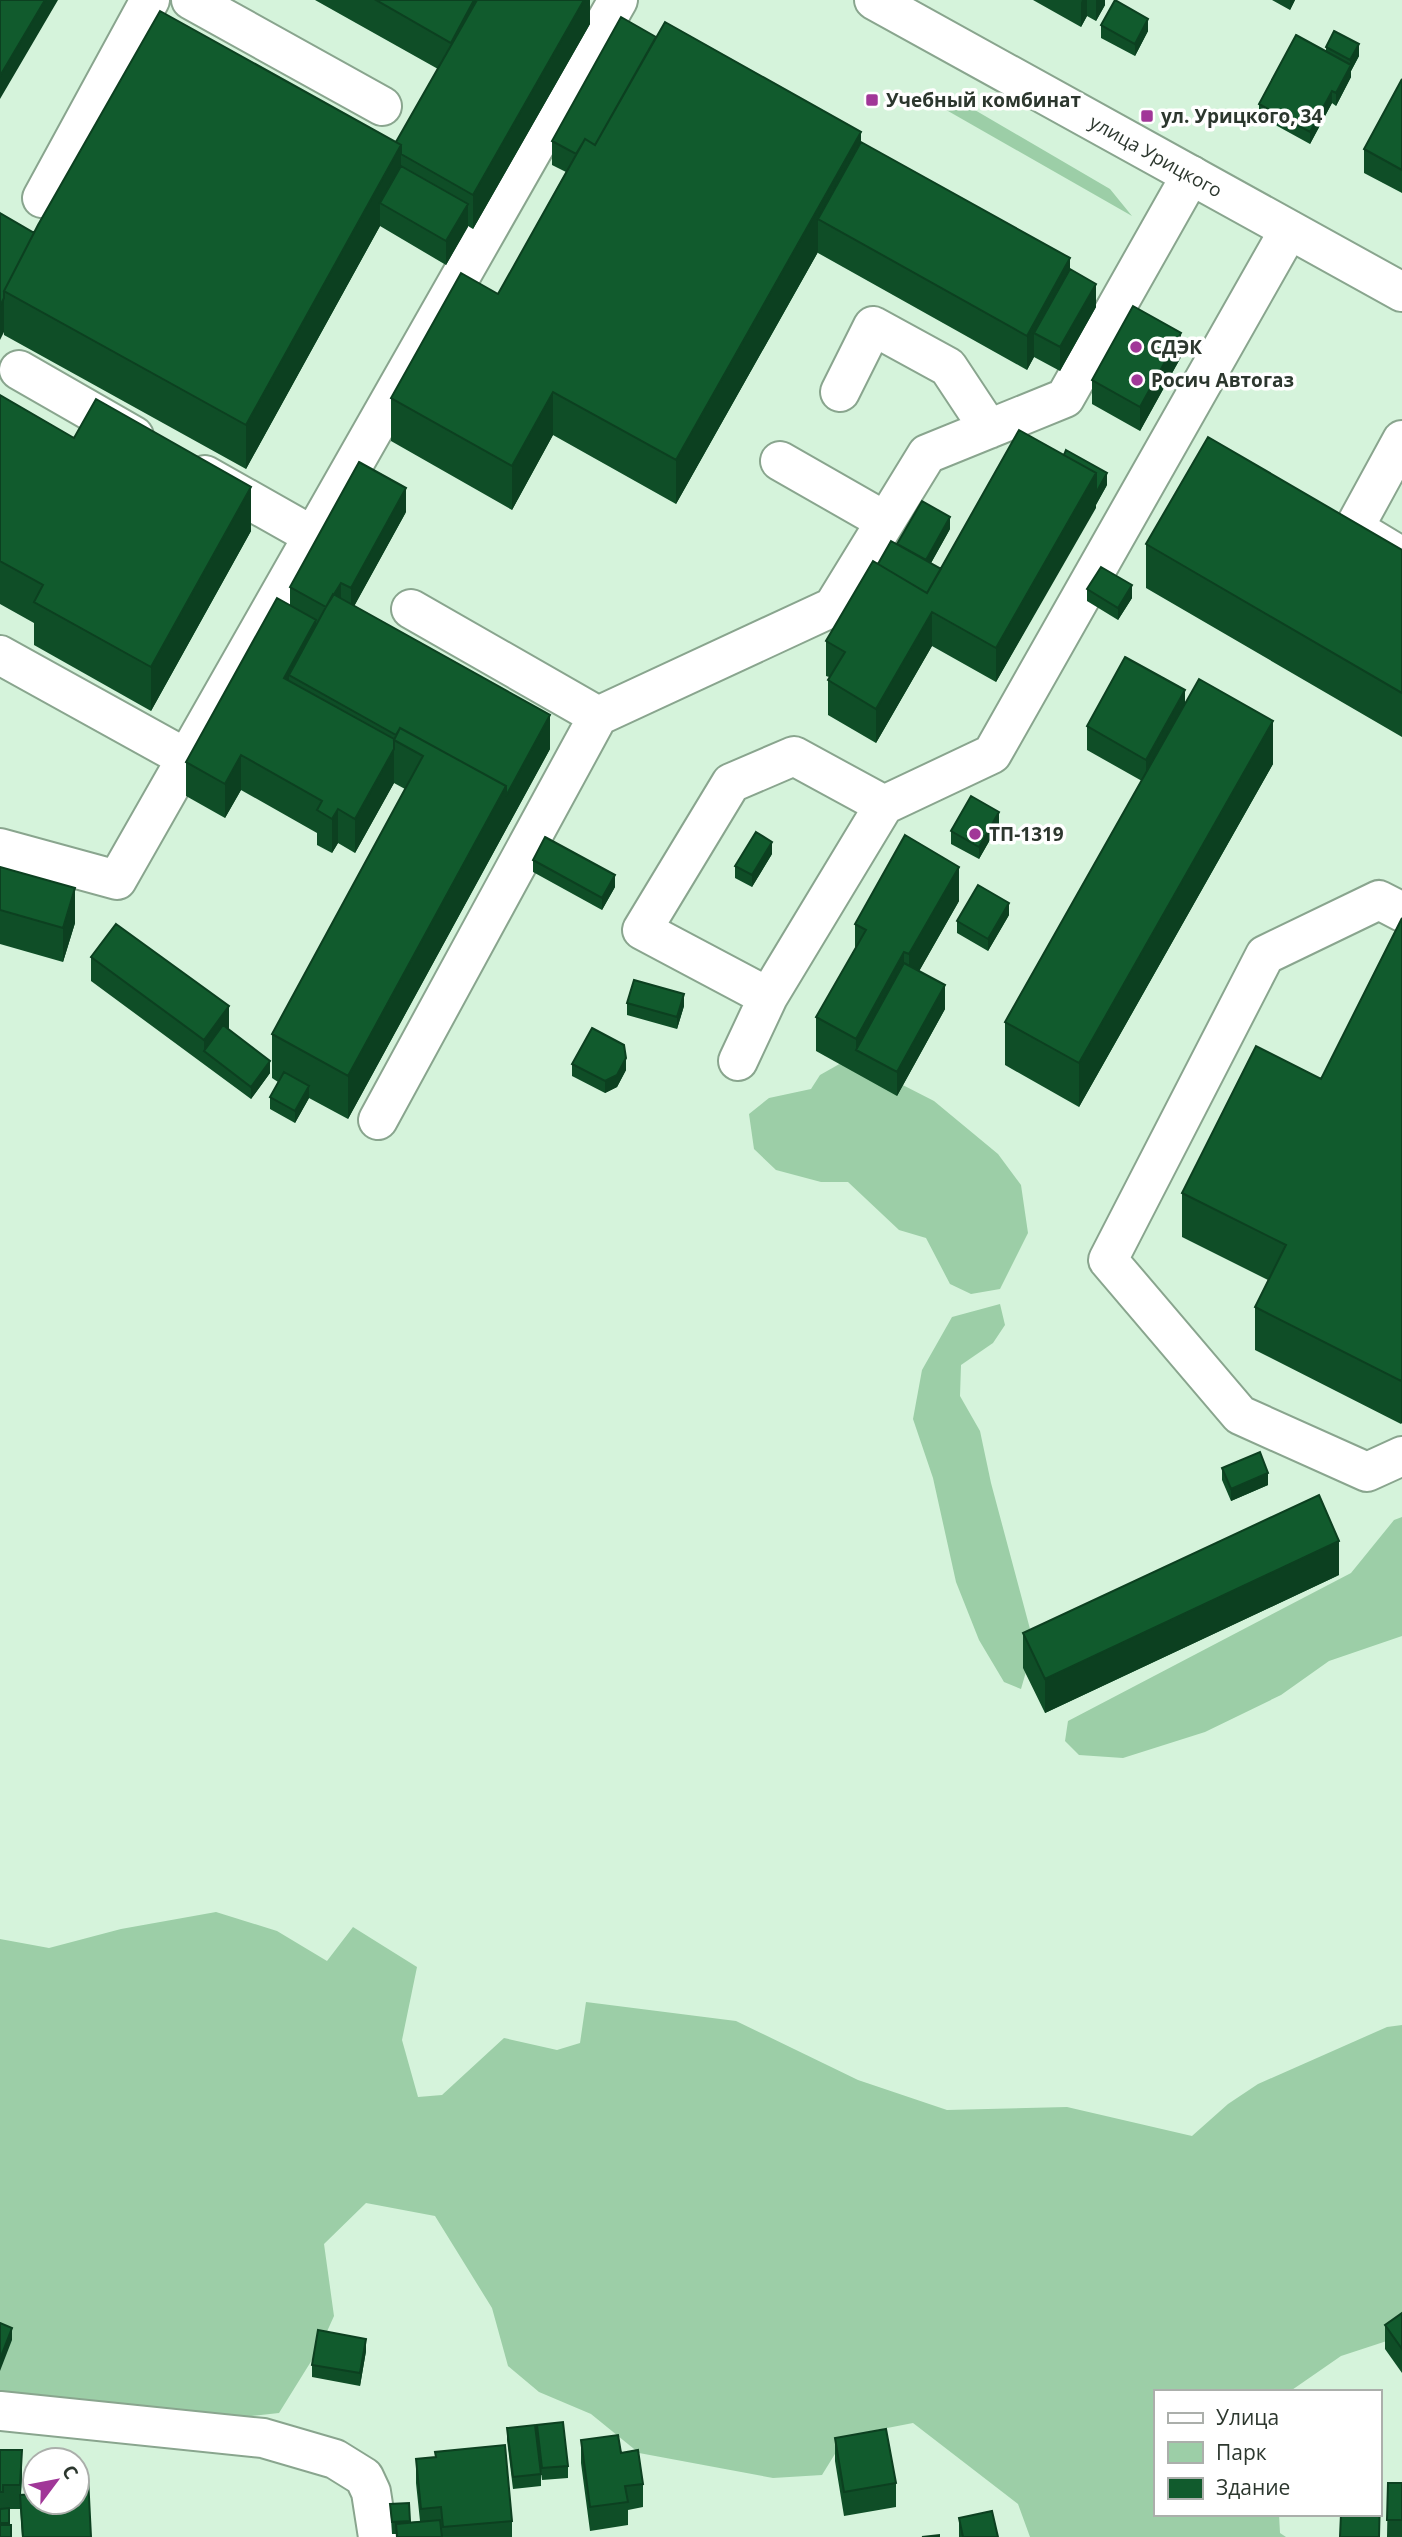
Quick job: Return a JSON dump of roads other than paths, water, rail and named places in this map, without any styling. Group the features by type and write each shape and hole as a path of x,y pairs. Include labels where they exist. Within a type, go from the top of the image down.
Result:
{"main road":[{"path":"42,198 150,0"},
{"path":"191,0 382,107"},
{"path":"0,848 117,880 618,0"},
{"name":"улица Урицкого","path":"894,5 1192,176 1402,292"},
{"path":"378,1120 598,716 833,607 927,454 1065,398 1192,176"},
{"path":"738,1061 768,997 884,805 992,754 1289,230"},
{"path":"840,392 873,326 948,367 989,429"},
{"path":"19,370 313,536"},
{"path":"1402,439 1354,528 1402,557"},
{"path":"780,461 885,522"},
{"path":"411,609 598,716"},
{"path":"0,655 186,758"},
{"path":"768,997 642,930 731,783 794,756 884,805"},
{"path":"1402,912 1379,900 1265,955 1108,1260 1240,1415 1367,1472 1402,1456"},
{"path":"0,2411 263,2438 335,2459 364,2477 371,2492 378,2537"}],"place":[{"name":"Учебный комбинат","path":"872,100"},
{"name":"ул. Урицкого, 34","path":"1147,116"},
{"name":"СДЭК","path":"1136,347"},
{"name":"Росич Автогаз","path":"1137,380"},
{"name":"ТП-1319","path":"975,834"}]}
